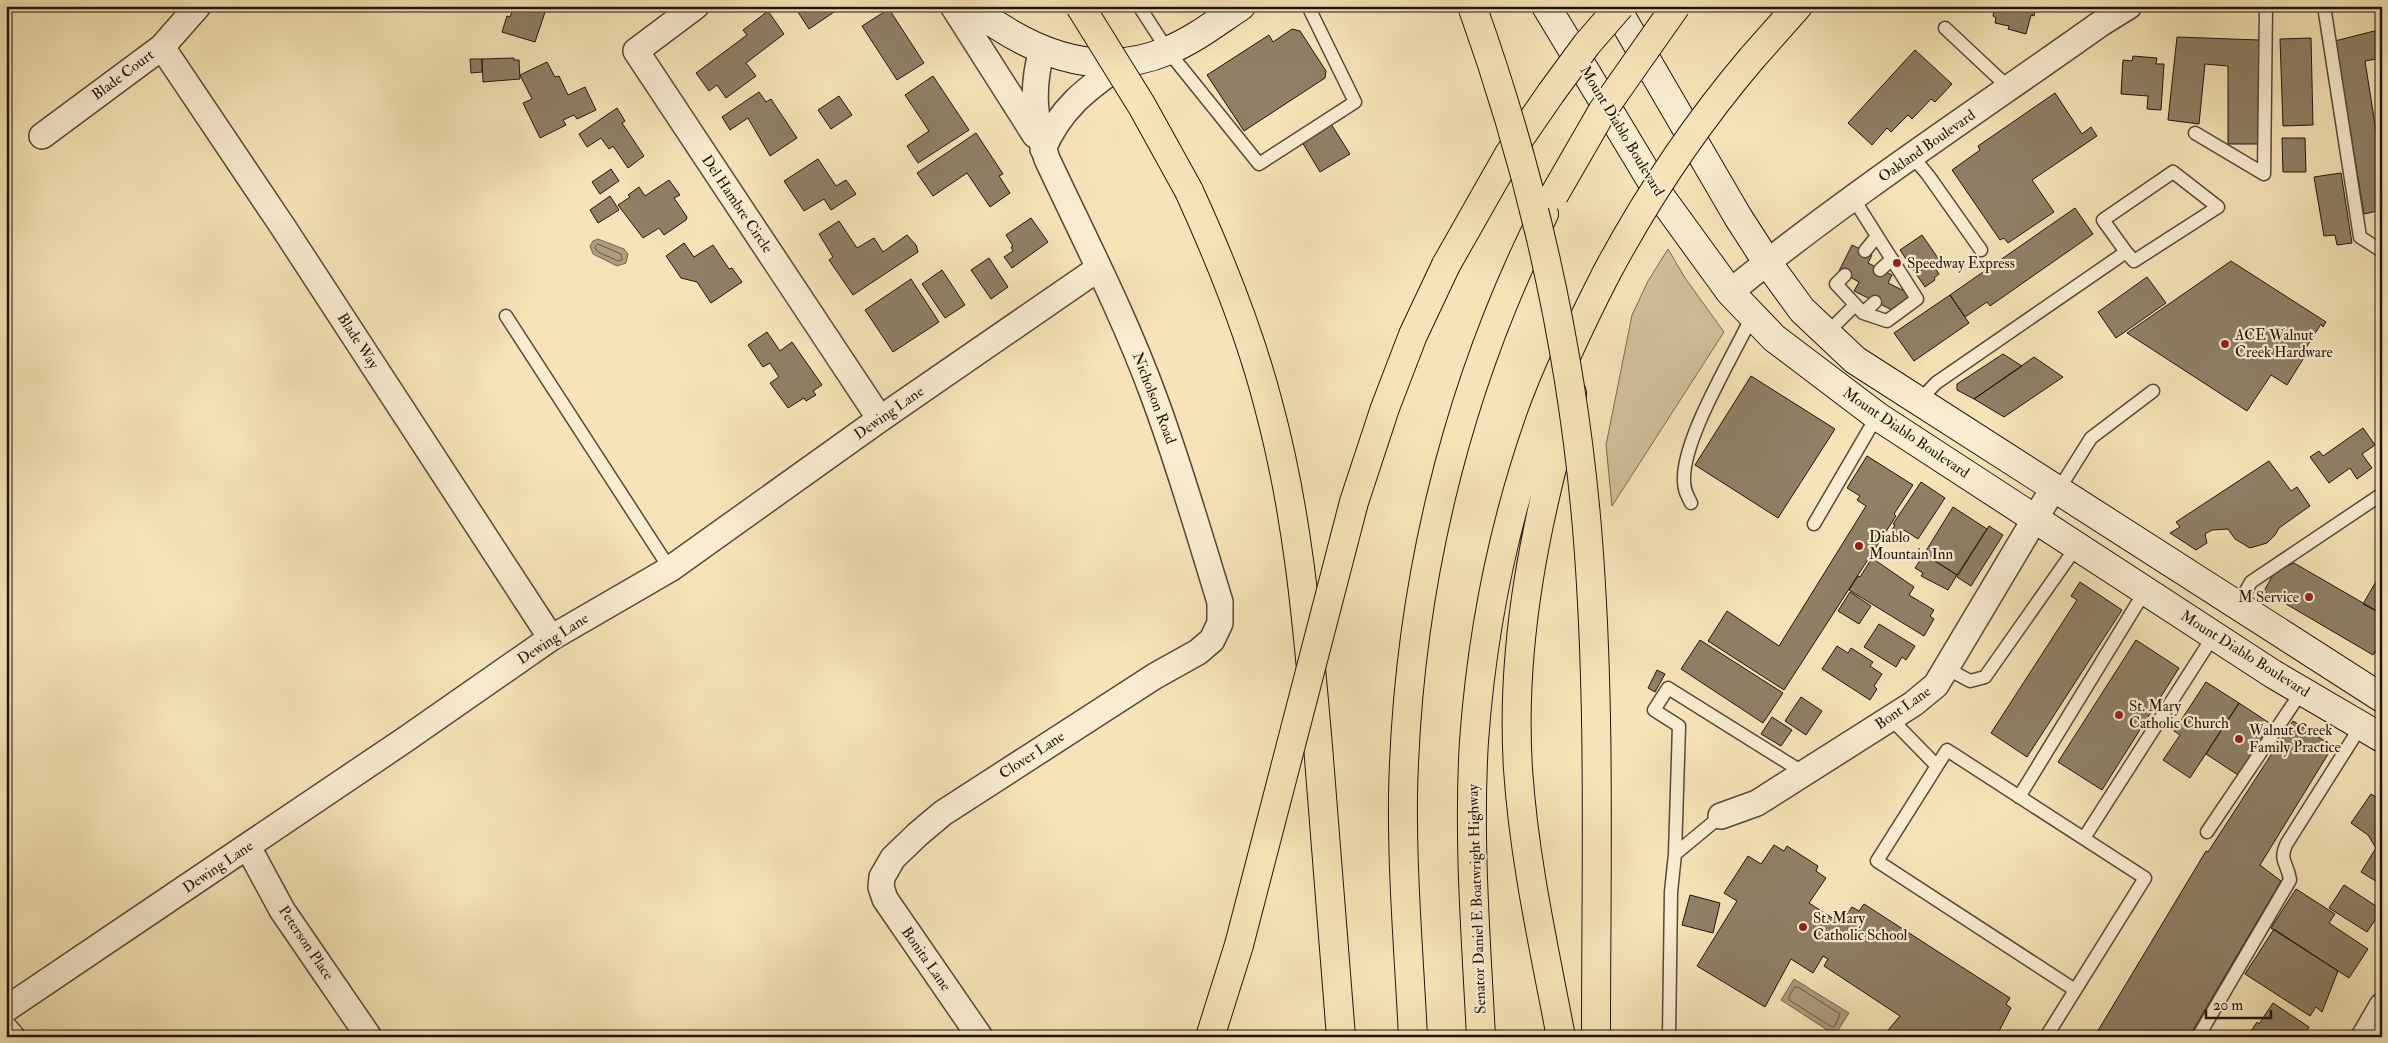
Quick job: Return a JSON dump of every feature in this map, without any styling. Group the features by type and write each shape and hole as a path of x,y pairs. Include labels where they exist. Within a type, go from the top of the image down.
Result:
{"highway":[{"path":"1080,6 1142,106 1189,191 1225,274 1256,362 1272,416 1289,497 1309,636 1341,1037"},
{"path":"1472,6 1506,109 1542,245 1569,387 1582,482 1595,672 1596,1037"},
{"path":"1210,1037 1239,945 1354,502 1385,408 1413,335 1446,265 1509,154 1551,92 1587,44 1620,6"},
{"path":"1413,1037 1403,797 1408,700 1422,592 1445,482 1476,375 1510,285 1554,194 1603,110 1676,6"},
{"name":"Senator Daniel E Boatwright Highway","path":"1482,1037 1472,838 1474,742 1484,647 1502,552 1528,460 1563,363 1626,235 1677,155 1752,58 1798,6"},
{"path":"1561,1037 1523,825 1518,748 1521,651 1529,577 1542,503 1606,274"}],"main road":[{"path":"970,6 1010,34 1042,50 1080,61 1122,63 1146,59 1168,51 1194,38 1242,6"},
{"name":"Mount Diablo Boulevard","path":"1546,6 1661,197 1730,292 1774,338 1877,416 2145,591 2302,691 2371,732"},
{"path":"1615,6 1738,217 1767,262 1802,310 1855,360 2382,698"}],"street":[{"name":"Blade Court","path":"42,136 162,46 198,6"},
{"name":"Del Hambre Circle","path":"696,6 636,51 880,419"},
{"name":"Nicholson Road","path":"953,6 994,68 1043,149 1100,268 1154,396 1175,456 1220,602 1220,623 1212,640 1198,652"},
{"name":"Oakland Boulevard","path":"1730,292 1853,198 2100,24 2129,6"},
{"name":"Blade Way","path":"162,46 552,638"},
{"name":"Nicholson Road","path":"1042,50 1035,78 1034,96 1037,125 1043,149"},
{"path":"1043,149 1058,120 1069,106 1122,63"},
{"name":"Dewing Lane","path":"6,1010 552,638 670,569 880,419 1100,268"},
{"name":"Bont Lane","path":"1721,816 1758,803 1913,704 1936,685 2035,519 2057,488"},
{"name":"Clover Lane","path":"882,877 894,858 943,813 1155,676 1198,652"},
{"name":"Peterson Place","path":"248,846 282,910 369,1037"},
{"name":"Bonita Lane","path":"882,877 881,887 885,899 980,1037"},
{"path":"2364,1037 2382,1006"},
{"path":"6,1030 12,1037"}],"lane":[{"path":"1139,6 1168,51 1258,164 1354,102 1308,6"},
{"path":"2195,132 2264,174 2266,6"},
{"path":"2324,6 2360,237 2382,251"},
{"path":"1944,28 2009,88"},
{"path":"1912,156 1928,175 1980,250"},
{"path":"2173,172 2218,207 2134,261 2126,252 2103,220 2173,172"},
{"path":"1845,274 1836,284 1855,303 1887,321 1917,300 1899,281 1892,259 1853,198"},
{"path":"1864,251 1877,236"},
{"path":"1919,401 1936,383 2126,252"},
{"path":"1880,270 1892,259"},
{"path":"1827,333 1855,303 1875,302"},
{"path":"506,316 670,569"},
{"path":"1691,503 1685,492 1684,479 1694,434 1752,316"},
{"path":"2057,488 2091,438 2153,391"},
{"path":"1814,524 1877,416"},
{"path":"2238,605 2252,582 2382,494"},
{"path":"1946,668 1970,681 1985,677 2077,546"},
{"path":"2019,797 2145,591"},
{"path":"2084,838 2214,635"},
{"path":"1669,1037 1671,892 1675,854 1679,726 1654,710 1668,688 1804,773"},
{"path":"2207,832 2302,691"},
{"path":"1890,718 1937,766"},
{"path":"2198,1037 2290,880 2282,859 2282,852 2287,843 2371,732"},
{"path":"2046,1037 2146,878 1947,750 1878,861 2075,990"},
{"path":"1675,854 1721,816"}],"shaded area":[{"path":"1668,249 1685,278 1724,332 1612,506 1606,445 1632,315 1648,281"}],"water":[{"path":"598,239 624,249 628,254 626,263 617,266 593,254 590,246 593,241"},
{"path":"1794,979 1849,1013 1835,1035 1781,1000"}],"building":[{"path":"514,6 547,6 535,42 502,32 507,16 510,17"},
{"path":"794,6 843,6 809,29"},
{"path":"1995,6 2036,6 2034,16 2031,15 2026,34 2008,29 2009,26 1995,23 1996,18 1993,16"},
{"path":"889,9 924,63 897,80 862,26"},
{"path":"768,11 784,34 746,63 756,76 726,98 717,85 709,91 696,73 747,35 743,30"},
{"path":"1292,29 1300,31 1326,71 1325,78 1244,131 1207,75 1269,35 1273,42"},
{"path":"2382,29 2382,58 2365,61 2382,169 2382,210 2364,214 2335,41"},
{"path":"2177,37 2259,40 2258,144 2228,144 2228,66 2205,64 2199,124 2168,120"},
{"path":"2311,38 2313,125 2283,126 2280,39"},
{"path":"1915,50 1952,84 1935,102 1931,99 1912,119 1908,115 1891,132 1887,128 1872,145 1848,123"},
{"path":"2133,56 2157,58 2156,64 2164,64 2161,110 2147,109 2148,96 2121,94 2123,60 2132,61"},
{"path":"514,58 514,60 519,60 520,79 483,82 482,59"},
{"path":"470,59 482,59 482,72 471,73"},
{"path":"547,62 555,77 559,76 568,95 585,87 596,110 577,119 574,115 563,120 566,125 540,138 523,103 532,99 520,75"},
{"path":"933,76 969,130 918,163 907,146 929,131 905,95"},
{"path":"759,92 766,102 771,99 797,138 770,156 748,118 730,130 722,117"},
{"path":"2055,93 2082,134 2091,127 2097,136 2032,180 2054,212 2008,243 2004,238 2000,240 1952,170 1980,150 1978,146"},
{"path":"839,96 852,115 831,129 818,110"},
{"path":"617,108 625,121 622,123 644,156 628,168 613,146 609,149 601,138 587,147 579,134"},
{"path":"1331,124 1350,154 1320,172 1302,142"},
{"path":"976,133 1003,174 999,176 1010,193 990,207 967,173 933,196 917,173"},
{"path":"2282,138 2305,138 2306,172 2283,172"},
{"path":"818,159 836,186 846,180 856,194 831,210 824,199 804,211 784,181"},
{"path":"611,169 619,181 600,194 592,182"},
{"path":"2341,173 2352,243 2337,245 2335,235 2324,236 2314,177"},
{"path":"669,180 680,195 674,198 687,217 686,220 664,235 659,228 643,238 618,205 630,197 628,195 639,187 645,196"},
{"path":"610,196 619,210 598,223 590,210"},
{"path":"2075,208 2093,234 1990,306 1987,302 1965,317 1950,295"},
{"path":"1031,218 1048,242 1012,268 1004,257 1013,251 1011,247 1013,246 1006,235"},
{"path":"839,221 857,248 874,238 883,252 907,235 916,245 918,252 853,295 829,260 833,257 819,234"},
{"path":"1922,235 1940,261 1933,265 1939,274 1934,278 1935,280 1925,287 1900,250"},
{"path":"684,243 694,257 713,245 729,269 732,268 742,282 711,303 697,282 681,278 666,256"},
{"path":"1852,245 1872,255 1868,263 1892,275 1888,283 1910,294 1903,307 1894,311 1854,291 1859,282 1839,271"},
{"path":"989,258 1008,287 991,299 971,270"},
{"name":"ACE Walnut Creek Hardware","path":"2231,261 2326,322 2323,327 2321,324 2302,354 2305,356 2287,385 2271,375 2247,411 2127,333"},
{"path":"942,270 965,305 945,318 922,284"},
{"path":"2147,277 2166,303 2116,338 2098,312"},
{"path":"911,279 939,322 893,352 865,310"},
{"path":"1950,295 1969,323 1914,361 1894,333"},
{"path":"767,332 780,351 792,342 822,385 813,391 816,395 806,401 804,398 788,408 770,383 779,377 770,363 763,367 748,345"},
{"path":"2003,354 2022,366 1974,399 1957,390 1957,384"},
{"path":"2034,357 2063,377 2004,417 1974,399"},
{"path":"1751,376 1835,429 1778,518 1695,465"},
{"path":"2363,428 2375,445 2362,454 2372,468 2357,479 2350,468 2329,483 2310,457 2319,451 2323,456"},
{"name":"Diablo Mountain Inn","path":"1867,456 1913,485 1894,514 1896,516 1784,690 1708,641 1727,611 1779,646 1866,506 1857,500 1860,496 1847,488"},
{"path":"2269,461 2291,491 2297,487 2310,506 2279,528 2267,543 2250,548 2235,539 2228,529 2212,530 2205,534 2207,543 2196,550 2170,533 2180,527 2176,522"},
{"path":"1921,482 1945,498 1918,539 1904,530 1895,543 1887,538 1895,525 1893,524"},
{"path":"1953,507 1987,529 1957,575 1924,554"},
{"path":"1989,526 2003,535 1971,586 1957,577"},
{"path":"1924,554 1957,575 1948,590 1921,576 1923,573 1915,568"},
{"path":"1872,558 1914,587 1909,595 1934,610 1930,616 1934,619 1924,636 1849,590"},
{"path":"2294,563 2382,614 2382,640 2373,655 2264,591 2275,571"},
{"path":"2382,571 2382,614 2363,604"},
{"path":"2080,582 2122,610 2027,757 1991,733 2077,600 2071,596"},
{"path":"1850,592 1871,606 1859,624 1838,611"},
{"path":"1879,624 1915,646 1906,660 1902,657 1896,667 1864,647"},
{"path":"1700,640 1783,693 1763,723 1681,669"},
{"name":"St. Mary Catholic Church","path":"2136,640 2179,668 2102,790 2058,762"},
{"path":"2382,640 2382,657 2375,652"},
{"path":"1837,646 1848,653 1851,648 1873,662 1870,666 1882,674 1874,686 1877,689 1870,700 1822,669"},
{"path":"1657,670 1665,674 1655,692 1648,688"},
{"path":"2206,682 2239,703 2190,778 2163,760 2180,735 2174,731"},
{"path":"1801,697 1822,711 1806,735 1785,721"},
{"name":"Walnut Creek Family Practice","path":"2239,703 2271,724 2238,775 2206,754"},
{"path":"1772,717 1792,730 1781,746 1761,734"},
{"path":"2293,721 2333,746 2260,865 2281,881 2189,1037 2101,1037 2096,1034 2206,851 2208,852"},
{"path":"2371,794 2382,801 2382,885 2361,872 2376,848 2368,835 2351,823"},
{"path":"1774,845 1784,851 1787,846 1818,866 1816,871 1826,878 1809,903 1840,923 1852,907 1859,911 1864,904 2010,998 2006,1004 2011,1008 1996,1037 1887,1037 1889,1029 1900,1016 1824,966 1828,959 1823,956 1813,973 1791,959 1765,1007 1697,966 1737,901 1724,893 1748,856 1761,864"},
{"path":"2344,885 2382,910 2367,932 2329,908"},
{"path":"2296,889 2335,914 2329,923 2368,949 2349,978 2271,928"},
{"path":"1690,895 1720,903 1713,933 1682,925"},
{"path":"2274,929 2338,971 2322,1012 2316,1007 2310,1016 2245,974"},
{"path":"2273,1003 2309,1027 2303,1037 2247,1037 2257,1022 2259,1024"}],"place":[{"name":"Speedway Express","path":"1897,263"},
{"name":"ACE Walnut Creek Hardware","path":"2225,344"},
{"name":"Diablo Mountain Inn","path":"1859,546"},
{"name":"M Service","path":"2309,597"},
{"name":"St. Mary Catholic Church","path":"2119,715"},
{"name":"Walnut Creek Family Practice","path":"2239,739"},
{"name":"St. Mary Catholic School","path":"1803,927"}]}
